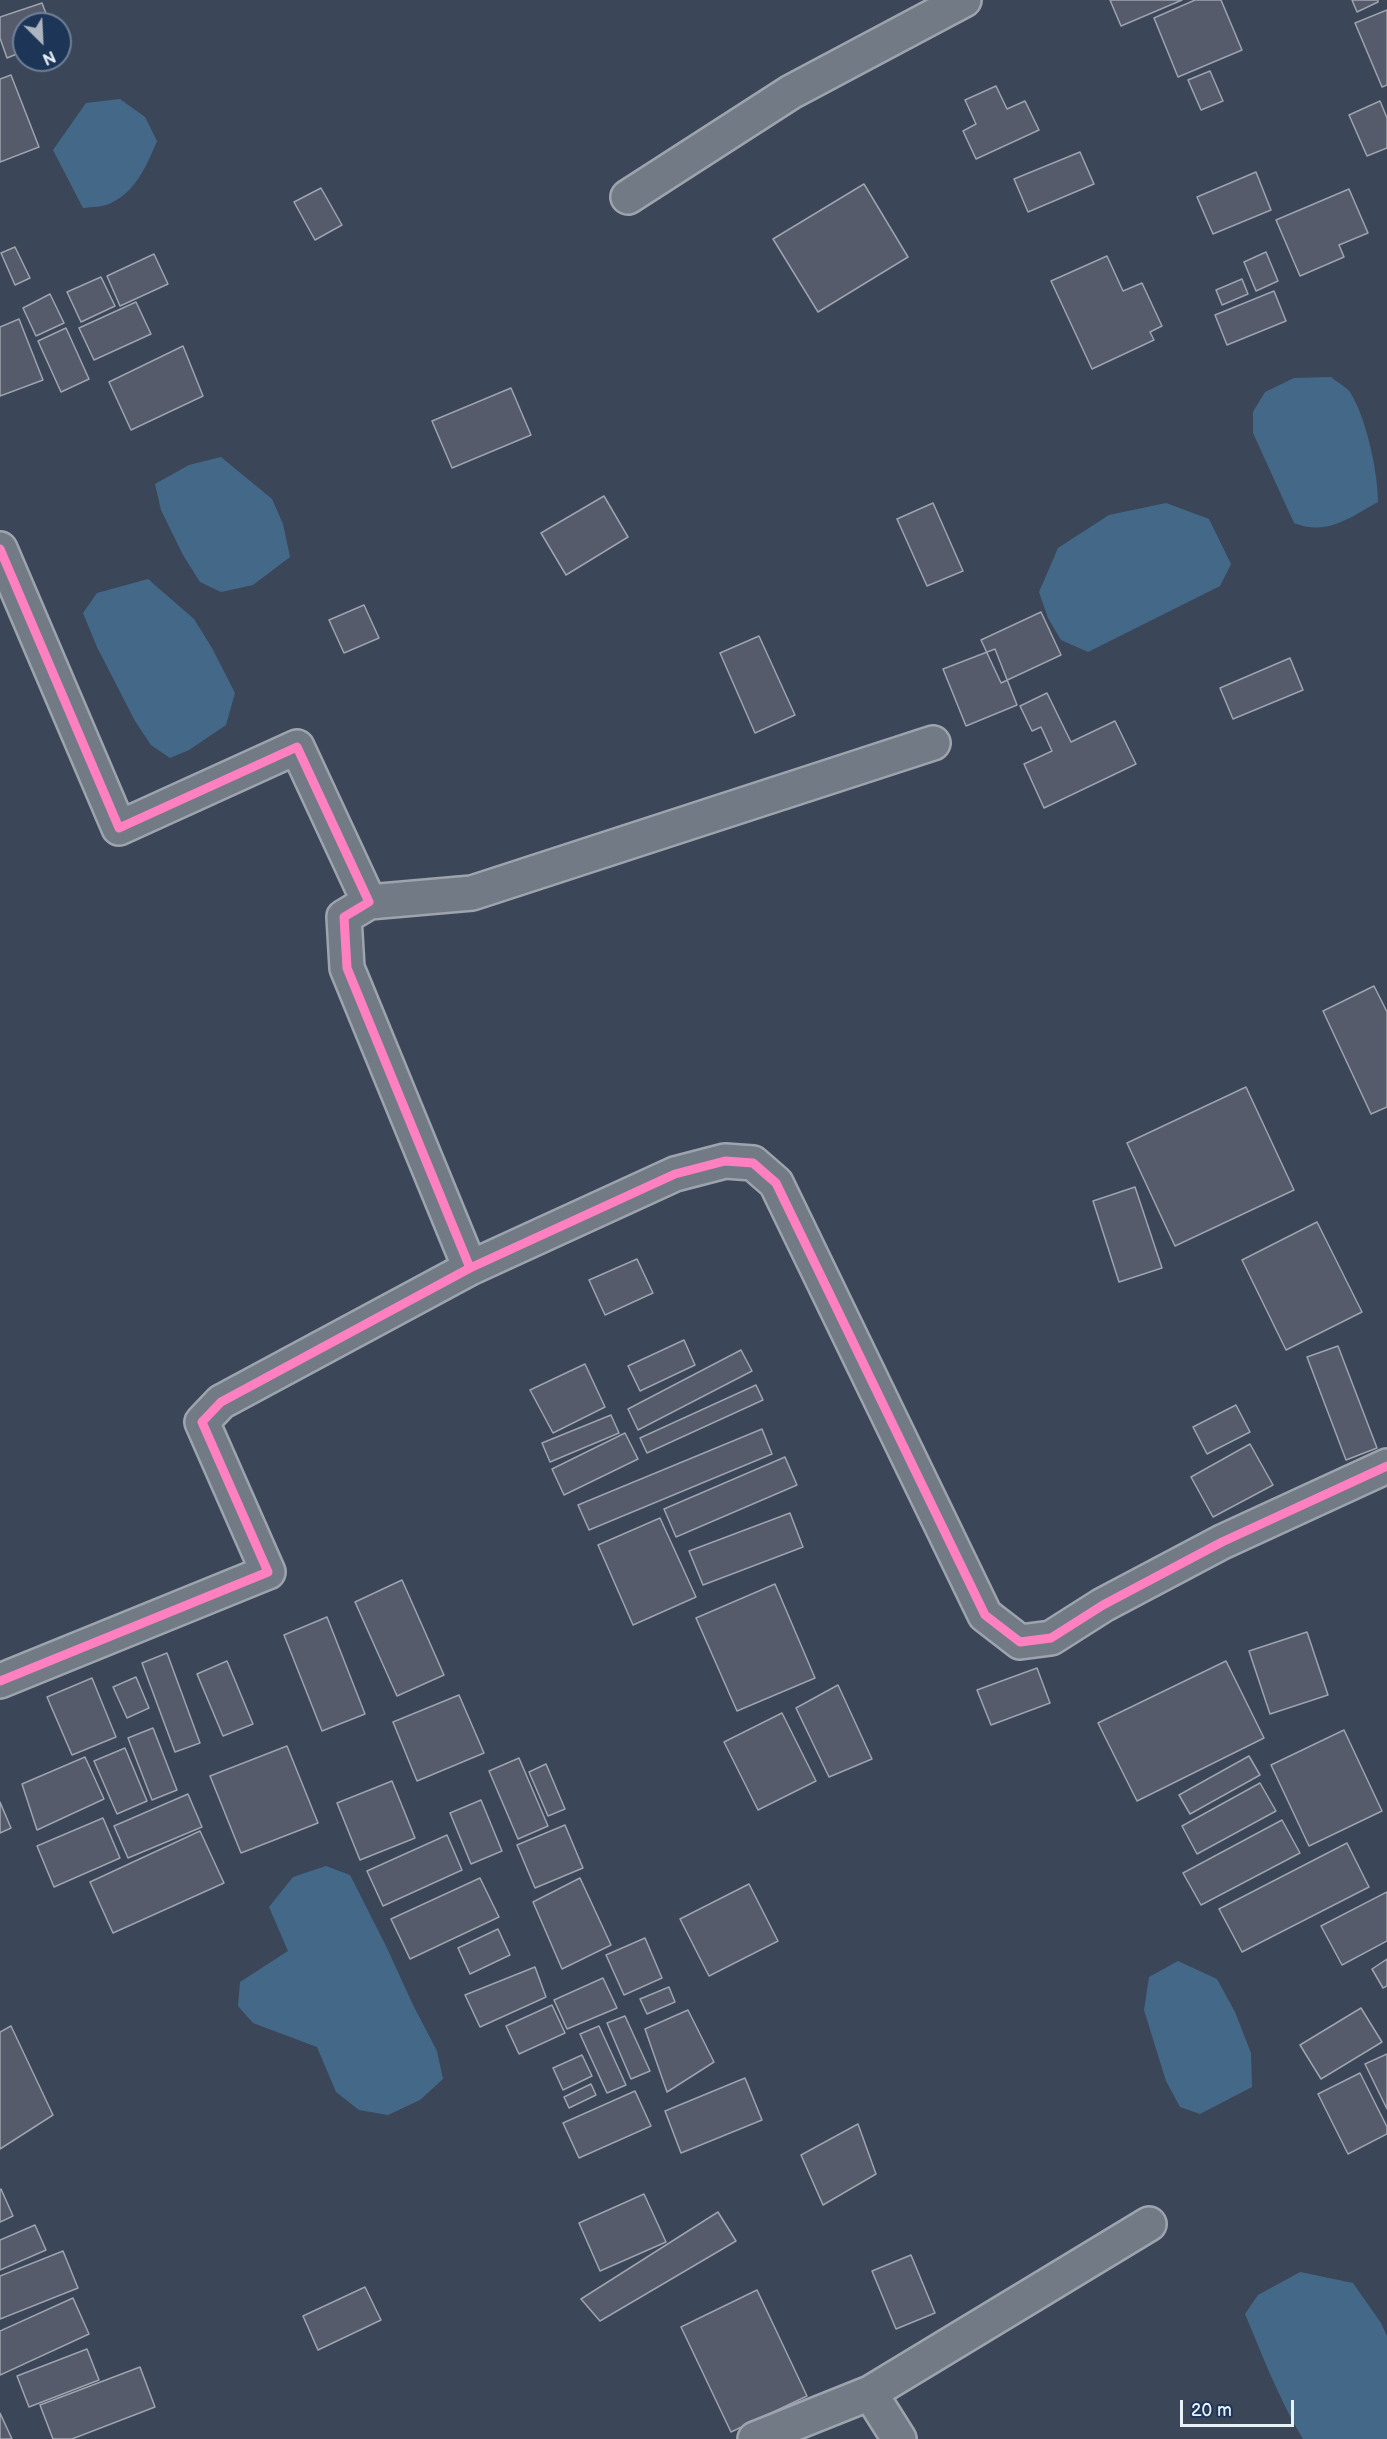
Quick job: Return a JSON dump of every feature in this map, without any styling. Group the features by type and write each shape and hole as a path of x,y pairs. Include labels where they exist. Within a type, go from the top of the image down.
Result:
{"street":[{"path":"628,197 791,92 964,0"},
{"path":"0,549 119,828 297,747 369,902"},
{"path":"470,1268 347,968 344,917 369,902 472,893 933,743"},
{"path":"0,1681 268,1572 202,1422 221,1402 470,1268 675,1174 724,1161 753,1163 776,1183 985,1615 1020,1642 1051,1638 1103,1605 1222,1542 1387,1466"},
{"path":"755,2439 870,2393 1149,2224"},
{"path":"870,2393 899,2439"}],"water":[{"path":"120,99 145,117 157,141 145,168 127,192 108,204 83,208 53,150 86,103"},
{"path":"1331,377 1350,392 1361,416 1373,461 1378,502 1338,523 1317,527 1306,526 1294,523 1253,433 1253,412 1265,392 1294,378"},
{"path":"221,457 272,499 283,524 290,557 253,585 221,592 200,582 183,555 161,510 155,484 189,465"},
{"path":"1166,503 1209,519 1231,564 1220,586 1088,652 1061,640 1048,618 1039,592 1058,548 1109,515"},
{"path":"148,579 194,619 235,693 226,725 189,750 170,758 151,745 135,721 97,647 83,613 97,593"},
{"path":"326,1866 350,1875 437,2051 443,2079 420,2100 388,2115 359,2110 336,2092 317,2047 253,2023 238,2006 240,1982 288,1951 269,1907 293,1877"},
{"path":"1178,1961 1217,1979 1235,2012 1251,2053 1252,2087 1200,2114 1180,2107 1166,2081 1144,2010 1149,1977"},
{"path":"1300,2272 1353,2283 1381,2323 1387,2336 1387,2439 1303,2439 1286,2409 1245,2314 1258,2295"}],"building":[{"path":"1110,0 1182,0 1121,26"},
{"path":"1195,0 1221,0 1242,50 1178,77 1154,18"},
{"path":"1352,0 1378,0 1378,2 1357,12"},
{"path":"42,3 45,12 15,12"},
{"path":"1387,10 1387,85 1382,87 1355,23"},
{"path":"12,13 12,56 7,58 0,38 0,17"},
{"path":"1210,71 1223,101 1201,110 1188,80"},
{"path":"11,75 39,147 0,162 0,79"},
{"path":"996,86 1007,109 1025,101 1039,130 976,159 963,131 976,124 965,100"},
{"path":"1380,101 1387,118 1387,148 1367,156 1349,115"},
{"path":"1080,152 1094,184 1028,212 1014,179"},
{"path":"1256,172 1271,210 1213,234 1197,197"},
{"path":"864,184 908,257 818,312 773,239"},
{"path":"321,188 342,225 315,240 294,202"},
{"path":"1349,189 1368,233 1339,245 1344,257 1300,276 1276,220"},
{"path":"15,247 30,278 15,285 1,253"},
{"path":"1266,252 1278,281 1256,291 1244,262"},
{"path":"154,254 168,284 120,306 107,276"},
{"path":"1107,256 1123,291 1142,283 1162,326 1150,332 1154,340 1092,369 1051,281"},
{"path":"101,277 115,306 81,322 67,292"},
{"path":"1242,279 1248,294 1222,305 1216,290"},
{"path":"1274,291 1286,321 1227,345 1215,315"},
{"path":"50,294 64,323 36,336 23,308"},
{"path":"136,302 151,334 94,360 79,328"},
{"path":"19,319 43,380 0,396 0,327"},
{"path":"66,328 89,379 61,392 38,341"},
{"path":"183,346 203,396 131,430 109,382"},
{"path":"511,388 531,435 452,468 432,421"},
{"path":"604,496 628,537 566,575 541,533"},
{"path":"933,503 963,571 927,586 897,519"},
{"path":"364,605 379,638 344,653 329,620"},
{"path":"1041,612 1061,655 1001,683 981,640"},
{"path":"759,636 795,715 755,733 720,653"},
{"path":"995,649 1017,705 966,726 943,669"},
{"path":"1290,658 1303,690 1233,719 1220,688"},
{"path":"1047,693 1071,742 1115,721 1136,764 1044,808 1024,764 1052,751 1041,727 1032,731 1020,706"},
{"path":"1374,986 1387,1012 1387,1107 1371,1114 1323,1011"},
{"path":"1246,1087 1294,1190 1175,1246 1127,1143"},
{"path":"1135,1187 1162,1268 1119,1282 1093,1201"},
{"path":"1317,1222 1362,1312 1286,1350 1242,1260"},
{"path":"637,1259 653,1293 605,1315 589,1280"},
{"path":"684,1340 695,1365 640,1391 628,1366"},
{"path":"1338,1346 1377,1448 1346,1460 1307,1357"},
{"path":"741,1350 752,1371 638,1430 628,1409"},
{"path":"585,1364 605,1407 553,1433 530,1390"},
{"path":"756,1385 763,1400 647,1453 640,1438"},
{"path":"1236,1405 1250,1432 1207,1454 1193,1427"},
{"path":"611,1415 619,1433 550,1462 542,1443"},
{"path":"762,1429 772,1454 589,1530 578,1505"},
{"path":"625,1433 638,1459 564,1495 552,1469"},
{"path":"1250,1444 1273,1485 1213,1517 1191,1477"},
{"path":"785,1457 797,1485 676,1537 664,1509"},
{"path":"790,1513 803,1547 703,1585 689,1551"},
{"path":"660,1518 696,1597 633,1625 598,1545"},
{"path":"402,1580 444,1675 397,1696 355,1602"},
{"path":"775,1584 815,1678 737,1711 696,1618"},
{"path":"327,1617 365,1714 322,1731 284,1635"},
{"path":"1307,1632 1328,1695 1270,1714 1249,1651"},
{"path":"167,1653 200,1743 175,1752 142,1663"},
{"path":"227,1661 253,1724 223,1736 197,1674"},
{"path":"1226,1661 1264,1738 1137,1801 1098,1723"},
{"path":"1037,1668 1050,1703 991,1725 977,1690"},
{"path":"136,1677 149,1708 127,1718 113,1687"},
{"path":"92,1678 116,1737 72,1755 47,1697"},
{"path":"838,1685 872,1759 829,1777 796,1708"},
{"path":"459,1695 484,1753 417,1781 393,1722"},
{"path":"782,1713 816,1781 758,1810 724,1742"},
{"path":"153,1728 177,1790 152,1800 128,1738"},
{"path":"1344,1730 1382,1811 1309,1846 1271,1765"},
{"path":"287,1746 318,1823 241,1853 210,1776"},
{"path":"125,1748 147,1801 117,1814 94,1761"},
{"path":"1249,1756 1260,1775 1190,1814 1179,1795"},
{"path":"85,1757 104,1799 37,1830 22,1784"},
{"path":"519,1758 548,1826 518,1839 489,1771"},
{"path":"546,1764 565,1809 548,1816 529,1772"},
{"path":"392,1781 415,1838 360,1860 337,1803"},
{"path":"1260,1783 1276,1811 1197,1854 1182,1826"},
{"path":"188,1794 202,1827 128,1858 114,1826"},
{"path":"481,1800 502,1851 471,1864 450,1813"},
{"path":"0,1802 11,1828 0,1833"},
{"path":"103,1818 120,1858 54,1887 37,1846"},
{"path":"1282,1820 1300,1853 1201,1905 1183,1873"},
{"path":"565,1825 583,1868 535,1888 517,1845"},
{"path":"200,1831 224,1883 113,1933 90,1882"},
{"path":"447,1835 462,1870 383,1906 367,1871"},
{"path":"1347,1843 1369,1887 1242,1952 1219,1909"},
{"path":"480,1878 499,1917 410,1959 391,1919"},
{"path":"580,1878 611,1945 562,1969 533,1902"},
{"path":"749,1884 778,1941 709,1976 680,1919"},
{"path":"1387,1892 1387,1941 1342,1965 1321,1926"},
{"path":"498,1929 510,1955 470,1974 458,1948"},
{"path":"645,1938 662,1978 624,1995 606,1955"},
{"path":"1387,1959 1387,1986 1383,1988 1372,1969"},
{"path":"535,1967 546,1997 480,2027 465,1995"},
{"path":"603,1978 617,2008 567,2029 554,2000"},
{"path":"669,1987 675,2002 647,2014 640,1999"},
{"path":"552,2005 565,2033 519,2054 506,2026"},
{"path":"1361,2008 1382,2042 1321,2079 1300,2045"},
{"path":"688,2010 714,2062 667,2092 645,2029"},
{"path":"625,2016 650,2071 631,2079 607,2023"},
{"path":"11,2026 53,2115 0,2149 0,2032"},
{"path":"599,2026 626,2085 607,2093 580,2034"},
{"path":"1387,2054 1387,2109 1365,2064"},
{"path":"582,2055 592,2076 563,2090 553,2068"},
{"path":"1360,2073 1387,2127 1387,2134 1348,2154 1318,2094"},
{"path":"745,2078 762,2120 681,2153 665,2111"},
{"path":"591,2084 596,2095 569,2108 564,2097"},
{"path":"635,2091 651,2126 579,2158 563,2123"},
{"path":"858,2124 876,2174 823,2205 801,2155"},
{"path":"0,2190 13,2216 0,2222"},
{"path":"644,2194 666,2242 600,2271 579,2223"},
{"path":"718,2212 736,2241 600,2321 581,2299"},
{"path":"35,2225 46,2250 0,2270 0,2240"},
{"path":"63,2251 78,2288 0,2319 0,2276"},
{"path":"911,2255 935,2313 896,2329 872,2271"},
{"path":"365,2287 381,2320 318,2350 303,2316"},
{"path":"757,2290 807,2396 731,2432 681,2327"},
{"path":"73,2298 89,2334 0,2375 0,2331"},
{"path":"87,2349 99,2380 29,2407 17,2376"},
{"path":"140,2367 155,2407 72,2439 53,2439 40,2405"},
{"path":"0,2413 12,2439 0,2439"}],"cycle path":[{"path":"0,549 119,828 297,747 369,902 344,917 347,968 470,1268 221,1402 202,1422 268,1572 0,1681"},
{"path":"470,1268 675,1174 725,1161 753,1163 776,1183 985,1615 1020,1642 1051,1638 1103,1605 1222,1542 1387,1466"}]}
